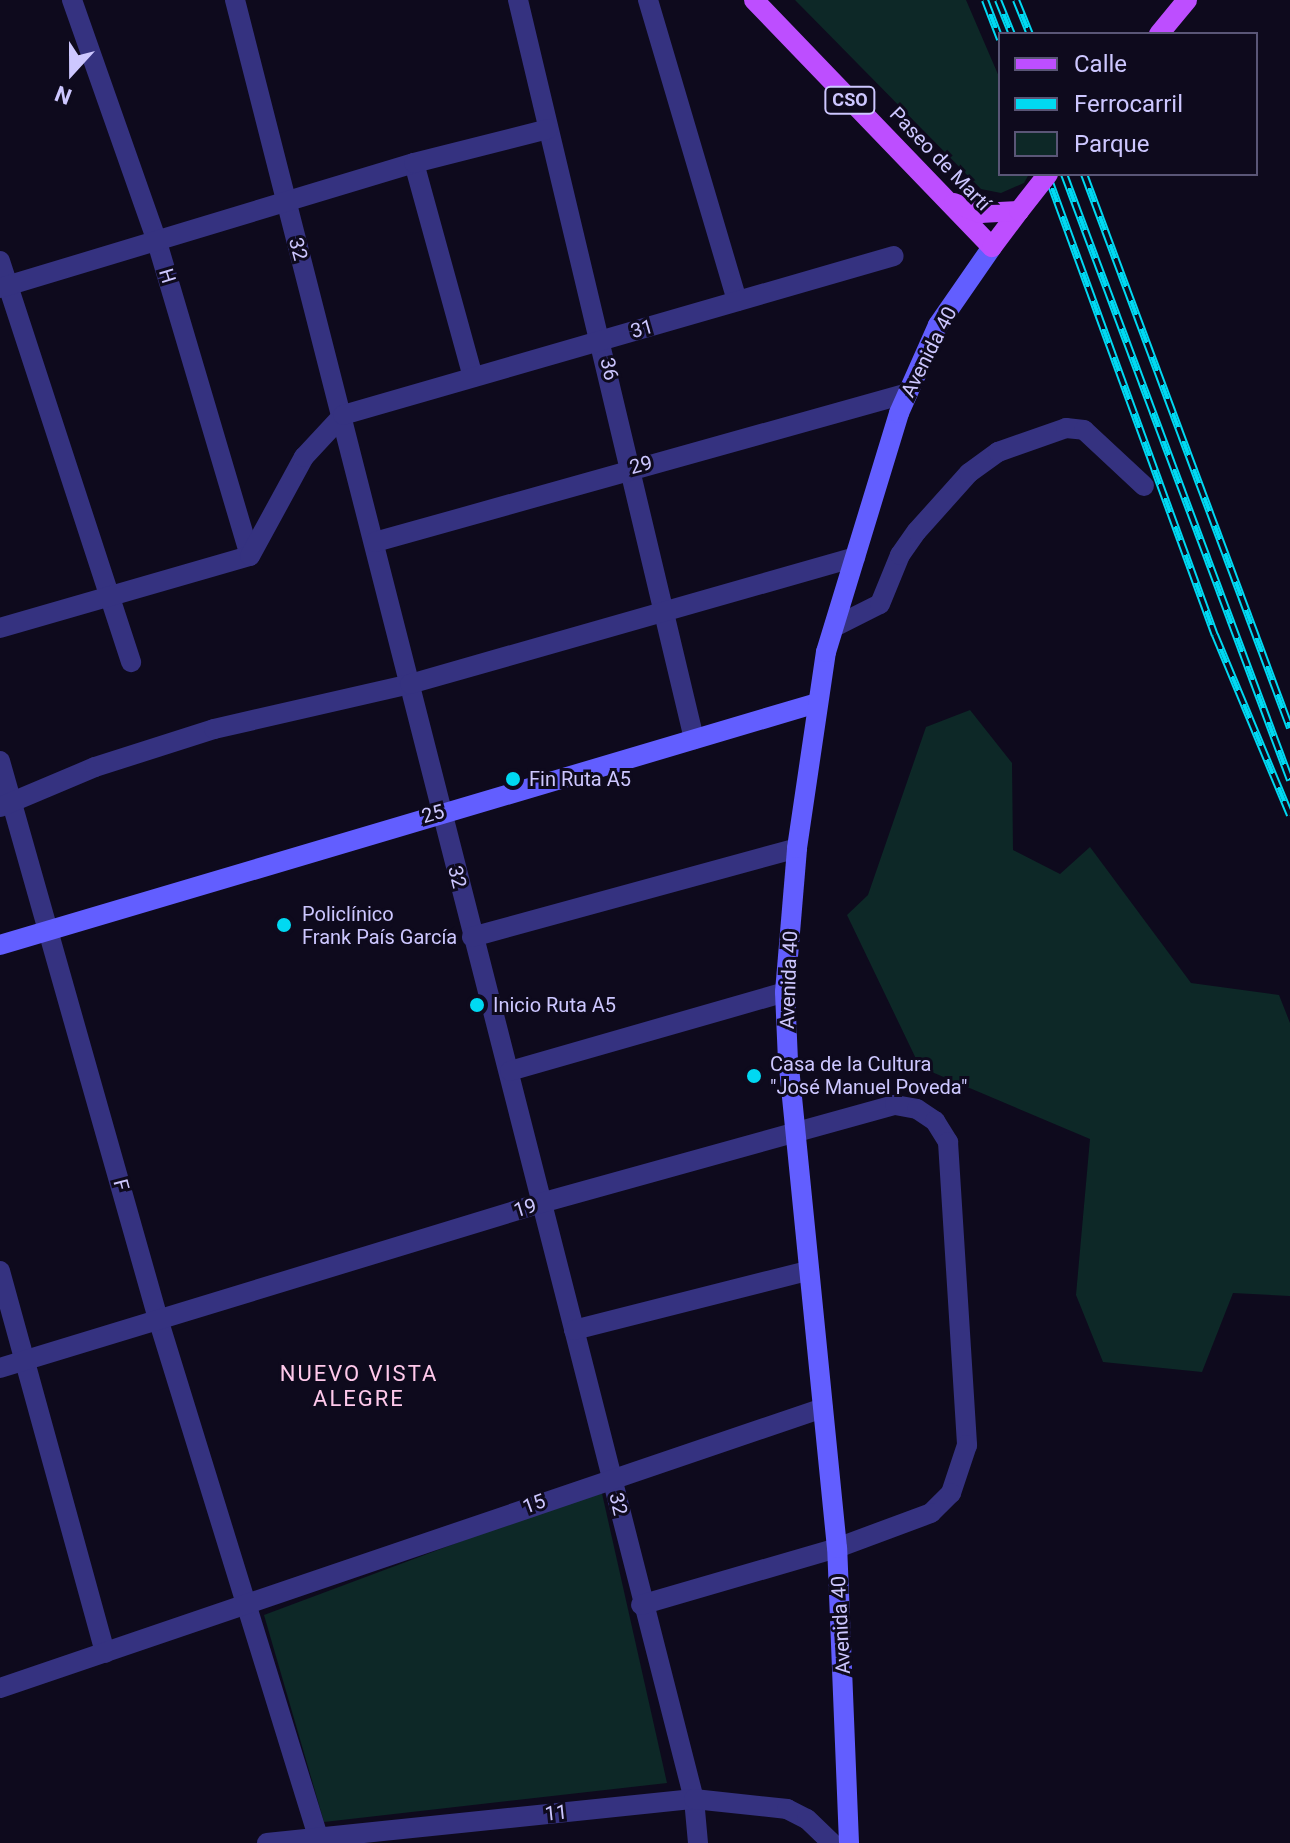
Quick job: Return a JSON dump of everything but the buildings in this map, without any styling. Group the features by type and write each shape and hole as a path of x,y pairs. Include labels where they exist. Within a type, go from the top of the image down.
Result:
{"main road":[{"name":"Paseo de Martí","path":"754,0 992,247"},
{"path":"1161,32 1187,0"},
{"path":"992,247 1046,176"},
{"name":"CSO","path":"946,200 980,213 1019,211"},
{"name":"Avenida 40","path":"849,1843 837,1548 808,1271 785,992 797,848 817,703 834,627 908,393 938,325 992,247"},
{"name":"25","path":"0,945 441,811 817,703"}],"street":[{"name":"H","path":"72,0 157,242 250,556"},
{"name":"32","path":"235,0 343,415 472,937 510,1071 612,1476 641,1605 694,1799 698,1843"},
{"name":"36","path":"518,0 603,340 694,739"},
{"path":"648,0 737,301"},
{"path":"4,287 414,163 548,129"},
{"path":"414,163 473,377"},
{"name":"31","path":"343,415 894,256"},
{"path":"0,261 4,287 131,662"},
{"name":"29","path":"375,542 632,467 908,393"},
{"path":"0,628 250,556 304,457 343,415"},
{"path":"834,627 880,604 900,555 917,531 969,473 998,452 1066,428 1084,430 1144,486"},
{"path":"6,805 95,767 214,729 410,684 663,608 855,557"},
{"name":"F","path":"0,761 6,805 50,928 159,1322 319,1840"},
{"path":"472,937 797,848"},
{"path":"510,1071 785,992"},
{"name":"19","path":"0,1368 541,1203 796,1135 895,1105 917,1109 935,1121 948,1142 967,1445 963,1468 942,1504 837,1548"},
{"path":"0,1271 27,1360 105,1653"},
{"path":"574,1330 808,1271"},
{"name":"15","path":"0,1688 247,1606 612,1476 823,1408"},
{"path":"641,1605 837,1548"},
{"name":"11","path":"267,1843 694,1799 787,1809 807,1819 832,1843"}],"green space":[{"path":"795,0 966,0 998,74 998,176 1028,176 1024,183 1001,193 981,189"},
{"path":"970,710 1012,763 1013,850 1060,874 1090,847 1191,983 1279,995 1290,1023 1290,1296 1233,1293 1202,1372 1103,1362 1076,1295 1090,1139 920,1067 847,915 868,895 926,727"},
{"path":"601,1489 667,1783 324,1822 264,1615"}],"railway":[{"path":"985,0 998,34"},
{"path":"998,0 1011,32"},
{"path":"1016,0 1029,32"},
{"path":"1048,176 1215,635 1290,815"},
{"path":"1065,176 1290,780"},
{"path":"1085,176 1290,728"}],"place":[{"name":"Fin Ruta A5","path":"513,779"},
{"name":"Policlínico Frank País García","path":"284,925"},
{"name":"Inicio Ruta A5","path":"477,1005"},
{"name":"Casa de la Cultura \"José Manuel Poveda\"","path":"754,1076"}],"district":[{"name":"NUEVO VISTA ALEGRE","path":"359,1386"}]}
